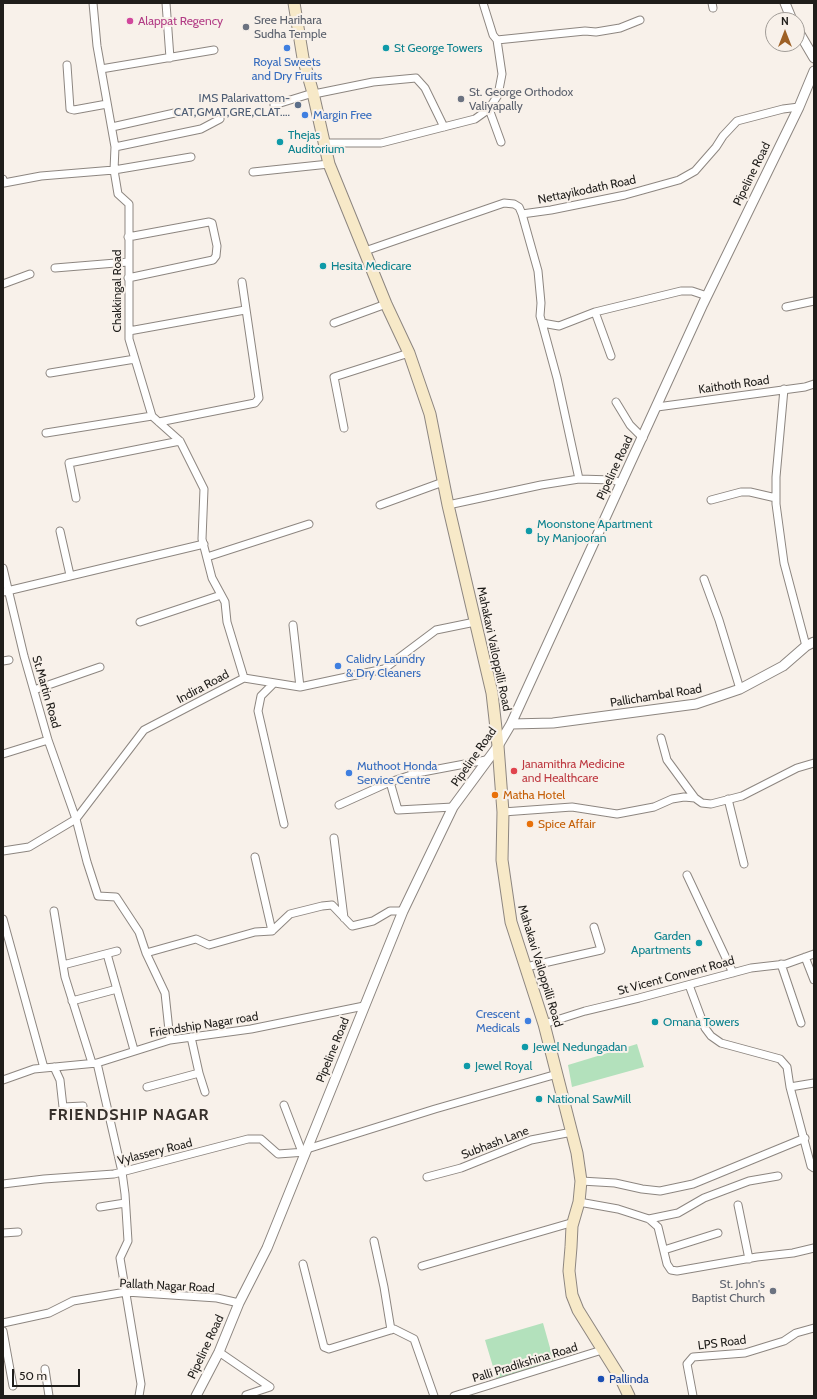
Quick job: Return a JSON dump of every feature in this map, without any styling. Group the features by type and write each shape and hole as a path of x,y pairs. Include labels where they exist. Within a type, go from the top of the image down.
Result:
{"main road":[{"name":"Mahakavi Vailoppilli Road","path":"294,3 303,58 314,93 329,164 386,304 409,353 430,414 448,505 492,693 503,812 501,836 504,879 511,922 544,1024 577,1153 580,1181 579,1202 574,1222 569,1271 572,1295 578,1310 621,1379 629,1396"}],"street":[{"name":"Chakkingal Road","path":"93,3 97,46 115,147 114,170 118,194 129,204 129,339 152,416"},
{"path":"166,3 170,58"},
{"path":"324,143 381,143 475,119 489,109 498,95 502,74 497,40 493,34 483,3"},
{"path":"497,40 585,31 596,32 620,28 640,20"},
{"path":"805,43 814,58"},
{"path":"101,69 214,50"},
{"path":"68,65 70,109 74,110 108,104"},
{"name":"Pipeline Road","path":"196,1396 219,1352 239,1303 267,1248 403,911 453,807 486,760 498,746 511,724 570,592 643,438 707,296 799,107 814,71"},
{"path":"274,105 314,93 373,82 416,78 425,88 444,127"},
{"name":"Nettayikodath Road","path":"522,214 592,202 679,180 695,171 737,121 783,109 799,107"},
{"path":"489,109 501,142"},
{"path":"112,127 179,112"},
{"path":"115,147 201,129 220,119"},
{"path":"3,182 41,176 114,170 191,157"},
{"path":"253,172 329,164"},
{"path":"365,251 504,203 514,204 520,207 538,271 541,303 540,316 557,378 579,479"},
{"path":"128,237 209,222 212,223 217,246 216,256 213,260 128,278"},
{"path":"55,268 128,262"},
{"path":"3,284 30,274"},
{"path":"159,422 255,403 259,398 242,282"},
{"path":"542,323 559,326 595,312 681,291 692,291 707,296"},
{"path":"786,307 814,300"},
{"path":"334,323 386,304"},
{"path":"129,331 245,310"},
{"path":"595,312 611,356"},
{"path":"344,428 334,377 409,353"},
{"path":"50,373 135,360"},
{"name":"Kaithoth Road","path":"657,407 814,384"},
{"path":"784,389 776,477 776,498 784,562 810,644"},
{"path":"616,402 630,424 643,438"},
{"path":"46,433 152,416 180,440 204,489 204,544 212,578 225,602 227,622 244,678"},
{"path":"76,498 68,463 180,440"},
{"path":"448,505 541,485 579,479 613,480 622,483"},
{"path":"380,505 443,482"},
{"path":"711,500 741,492 750,492 776,498"},
{"path":"207,557 309,524"},
{"path":"60,531 70,575"},
{"path":"6,591 204,544"},
{"name":"St.Martin Road","path":"3,568 6,591 48,740 76,819 87,862 98,896 116,897 139,932 146,953"},
{"path":"704,579 719,620 740,689"},
{"path":"140,622 221,595"},
{"name":"Indira Road","path":"3,851 29,847 76,819 144,730 244,678 300,687 384,669 436,630 475,622"},
{"path":"293,625 300,687"},
{"name":"Pallichambal Road","path":"511,724 553,723 696,704 740,689 783,666 810,644"},
{"path":"34,690 100,667"},
{"path":"274,683 261,696 258,711 284,824"},
{"path":"662,738 667,760 695,798 702,803 742,796 797,768 814,763"},
{"path":"3,754 48,740"},
{"path":"339,805 390,782 417,773 486,760"},
{"path":"390,782 398,810 453,807"},
{"path":"503,812 572,807 617,814 654,807 684,797 695,798"},
{"path":"728,799 744,864"},
{"path":"334,838 344,918"},
{"path":"255,857 272,931"},
{"path":"688,875 733,973"},
{"path":"170,1040 165,993 146,953 196,939 209,944 255,932 272,931 290,914 322,906 332,905 352,926 373,921 390,911 403,911"},
{"path":"54,911 63,965 72,1001 95,1063 122,1172 128,1241 120,1258 141,1384 139,1396"},
{"path":"3,919 44,1068"},
{"path":"526,967 601,950 594,927"},
{"path":"63,965 118,952"},
{"path":"107,954 134,1050"},
{"name":"St Vicent Convent Road","path":"544,1024 585,1011 751,968 781,964 814,954"},
{"path":"805,957 814,980"},
{"path":"781,964 801,1023"},
{"path":"689,985 705,1028 711,1036 721,1043 780,1060 787,1067 790,1087 813,1164"},
{"path":"72,1001 117,988"},
{"name":"Friendship Nagar road","path":"3,1080 34,1069 95,1063 170,1040 250,1029 364,1006"},
{"path":"191,1037 205,1092"},
{"path":"54,1067 60,1080 63,1107 82,1106"},
{"path":"147,1087 199,1073"},
{"name":"Vylassery Road","path":"3,1184 122,1172 248,1139 261,1139 278,1154 305,1151 435,1109 557,1074"},
{"path":"790,1087 814,1083"},
{"path":"284,1105 305,1151"},
{"name":"Subhash Lane","path":"427,1177 461,1168 531,1140 572,1132"},
{"path":"580,1181 615,1183 660,1191 693,1184 805,1138"},
{"path":"649,1220 678,1213 704,1198 749,1181 778,1176"},
{"path":"579,1202 618,1209 649,1220 658,1227 667,1264 671,1270 677,1271 793,1253 814,1248"},
{"path":"100,1206 125,1203"},
{"path":"738,1206 749,1259"},
{"path":"422,1266 574,1222"},
{"path":"3,1233 18,1232"},
{"path":"664,1250 718,1233"},
{"path":"374,1242 384,1287 391,1330"},
{"path":"303,1264 324,1347 329,1349 394,1329 414,1339 434,1396"},
{"name":"Pallath Nagar Road","path":"3,1323 48,1313 73,1301 126,1292 217,1298 239,1303"},
{"name":"LPS Road","path":"693,1396 688,1364 693,1357 744,1353 784,1341 796,1333 814,1328"},
{"path":"3,1331 13,1386"},
{"name":"Palli Pradikshina Road","path":"454,1396 602,1350"},
{"path":"219,1352 270,1386 246,1395"},
{"path":"45,1369 50,1396"}],"green space":[{"path":"637,1044 644,1067 572,1087 568,1065"},
{"path":"543,1323 554,1362 497,1380 485,1340"}],"place":[{"name":"Alappat Regency","path":"130,21"},
{"name":"Sree Harihara Sudha Temple","path":"246,27"},
{"name":"Royal Sweets and Dry Fruits","path":"287,48"},
{"name":"St George Towers","path":"386,48"},
{"name":"St. George Orthodox Valiyapally","path":"461,99"},
{"name":"IMS Palarivattom- CAT,GMAT,GRE,CLAT....","path":"298,105"},
{"name":"Margin Free","path":"305,115"},
{"name":"Thejas Auditorium","path":"280,142"},
{"name":"Hesita Medicare","path":"323,266"},
{"name":"Moonstone Apartment by Manjooran","path":"529,531"},
{"name":"Calidry Laundry & Dry Cleaners","path":"338,666"},
{"name":"Janamithra Medicine and Healthcare","path":"514,771"},
{"name":"Muthoot Honda Service Centre","path":"349,773"},
{"name":"Matha Hotel","path":"495,795"},
{"name":"Spice Affair","path":"530,824"},
{"name":"Garden Apartments","path":"699,943"},
{"name":"Crescent Medicals","path":"528,1021"},
{"name":"Omana Towers","path":"655,1022"},
{"name":"Jewel Nedungadan","path":"525,1047"},
{"name":"Jewel Royal","path":"467,1066"},
{"name":"National SawMill","path":"539,1099"},
{"name":"St. John's Baptist Church","path":"773,1291"},
{"name":"Pallinda","path":"601,1379"}],"district":[{"name":"FRIENDSHIP NAGAR","path":"129,1115"}]}
